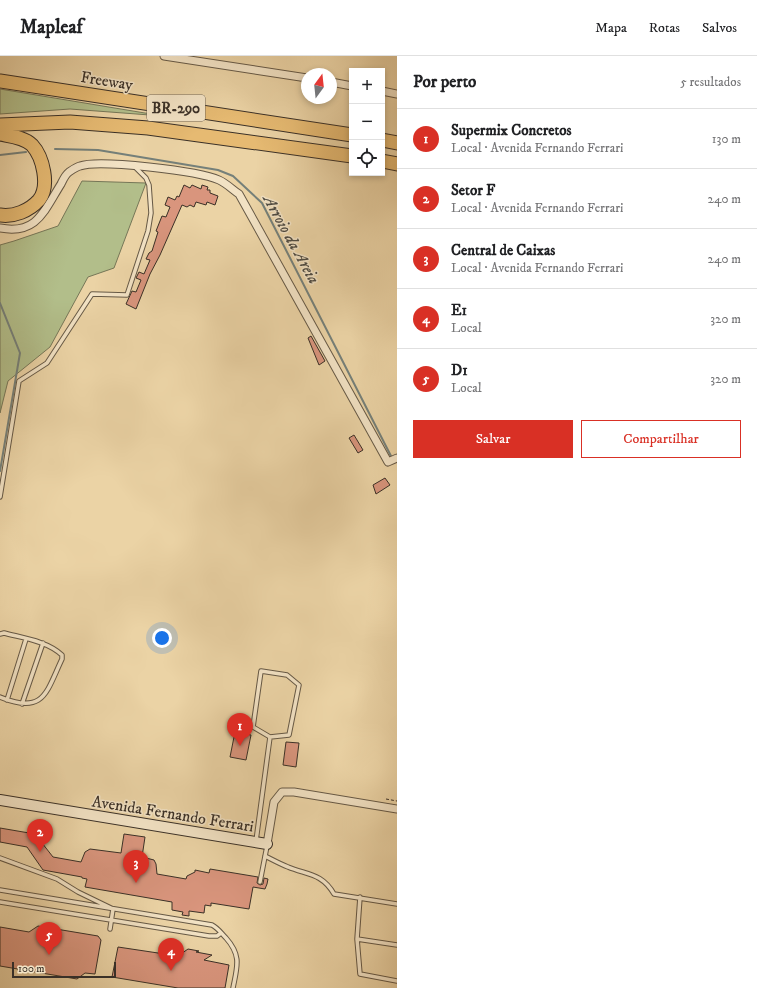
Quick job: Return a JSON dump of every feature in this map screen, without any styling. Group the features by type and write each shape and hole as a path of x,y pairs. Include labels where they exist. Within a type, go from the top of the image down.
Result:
{"highway":[{"name":"Freeway","path":"0,81 349,135"},
{"name":"BR-290","path":"0,125 70,122 148,128 349,156"},
{"path":"0,134 23,139 31,144 39,156 45,180 39,199 21,213 8,216 0,215"},
{"path":"385,141 397,143"},
{"path":"385,162 397,164"}],"street":[{"path":"164,56 301,77"},
{"path":"337,83 349,85"},
{"path":"385,92 397,94"},
{"path":"0,228 18,228 32,225 42,215 68,172 80,166 104,164 134,166 186,172 219,180 239,194 388,462 397,458"},
{"name":"Avenida Fernando Ferrari","path":"0,800 267,844 274,802 282,792 294,792 397,809"}],"lane":[{"path":"0,497 19,381 47,363 92,294 127,295 148,231 151,213 149,185 146,178 134,166"},
{"path":"0,634 4,633 43,643 58,651 62,655 62,659 45,695 39,700 22,704 0,697"},
{"path":"7,700 26,639"},
{"path":"22,704 43,643"},
{"path":"261,671 287,675 299,685 289,735 270,737 253,727 261,671"},
{"path":"256,842 270,737"},
{"path":"260,882 267,844"},
{"path":"265,856 289,868 323,880 329,885 334,894 397,904"},
{"path":"0,858 56,879 78,892 113,909"},
{"path":"0,890 217,928 235,949 238,963 233,988"},
{"path":"360,897 357,939 360,974 397,981"},
{"path":"0,902 209,936 217,936 221,933"},
{"path":"110,929 113,909"},
{"path":"357,939 397,945"}],"green space":[{"path":"0,89 163,116 70,109 0,114"},
{"path":"82,181 146,183 114,268 88,277 50,347 8,381 0,413 0,245 58,226"}],"building":[{"path":"184,185 190,188 192,185 201,189 202,185 208,187 207,190 210,190 210,193 218,196 215,205 207,202 206,205 196,202 194,207 190,205 187,207 182,205 150,274 136,309 126,304 132,291 136,292 141,280 136,278 139,272 144,274 150,260 146,259 152,251 158,232 156,231 162,216 166,217 170,207 165,205 168,197 175,200 177,196 179,197"},
{"path":"311,336 325,361 319,365 308,338"},
{"path":"354,435 363,450 358,453 349,438"},
{"path":"385,478 390,485 376,494 373,485"},
{"path":"235,732 251,735 246,760 230,757"},
{"path":"286,742 299,743 296,767 283,765"},
{"path":"0,828 35,834 53,857 81,862 85,852 90,849 121,853 124,834 145,837 142,857 154,860 157,874 186,879 187,876 195,872 195,870 209,873 210,869 258,877 257,883 260,885 263,884 264,878 268,879 267,884 265,889 253,887 249,909 211,903 211,906 205,905 204,913 189,911 189,916 182,915 183,912 172,910 172,902 85,887 87,879 43,870 27,847 0,842"},
{"path":"38,926 98,936 101,940 95,974 85,973 77,979 0,966 0,927 29,932"},
{"path":"118,947 178,956 188,949 212,955 204,960 229,965 225,988 178,988 112,977"}],"waterway":[{"name":"Arroio da Areia","path":"55,149 98,150 218,170 233,176 262,203 392,458"},
{"name":"Arroio da Areia","path":"0,155 26,152"},
{"path":"0,303 20,353 0,471"}],"place":[{"name":"Supermix Concretos","path":"240,746"},
{"name":"Setor F","path":"40,852"},
{"name":"Central de Caixas","path":"136,883"},
{"name":"D1","path":"49,955"},
{"name":"E1","path":"171,971"}]}
